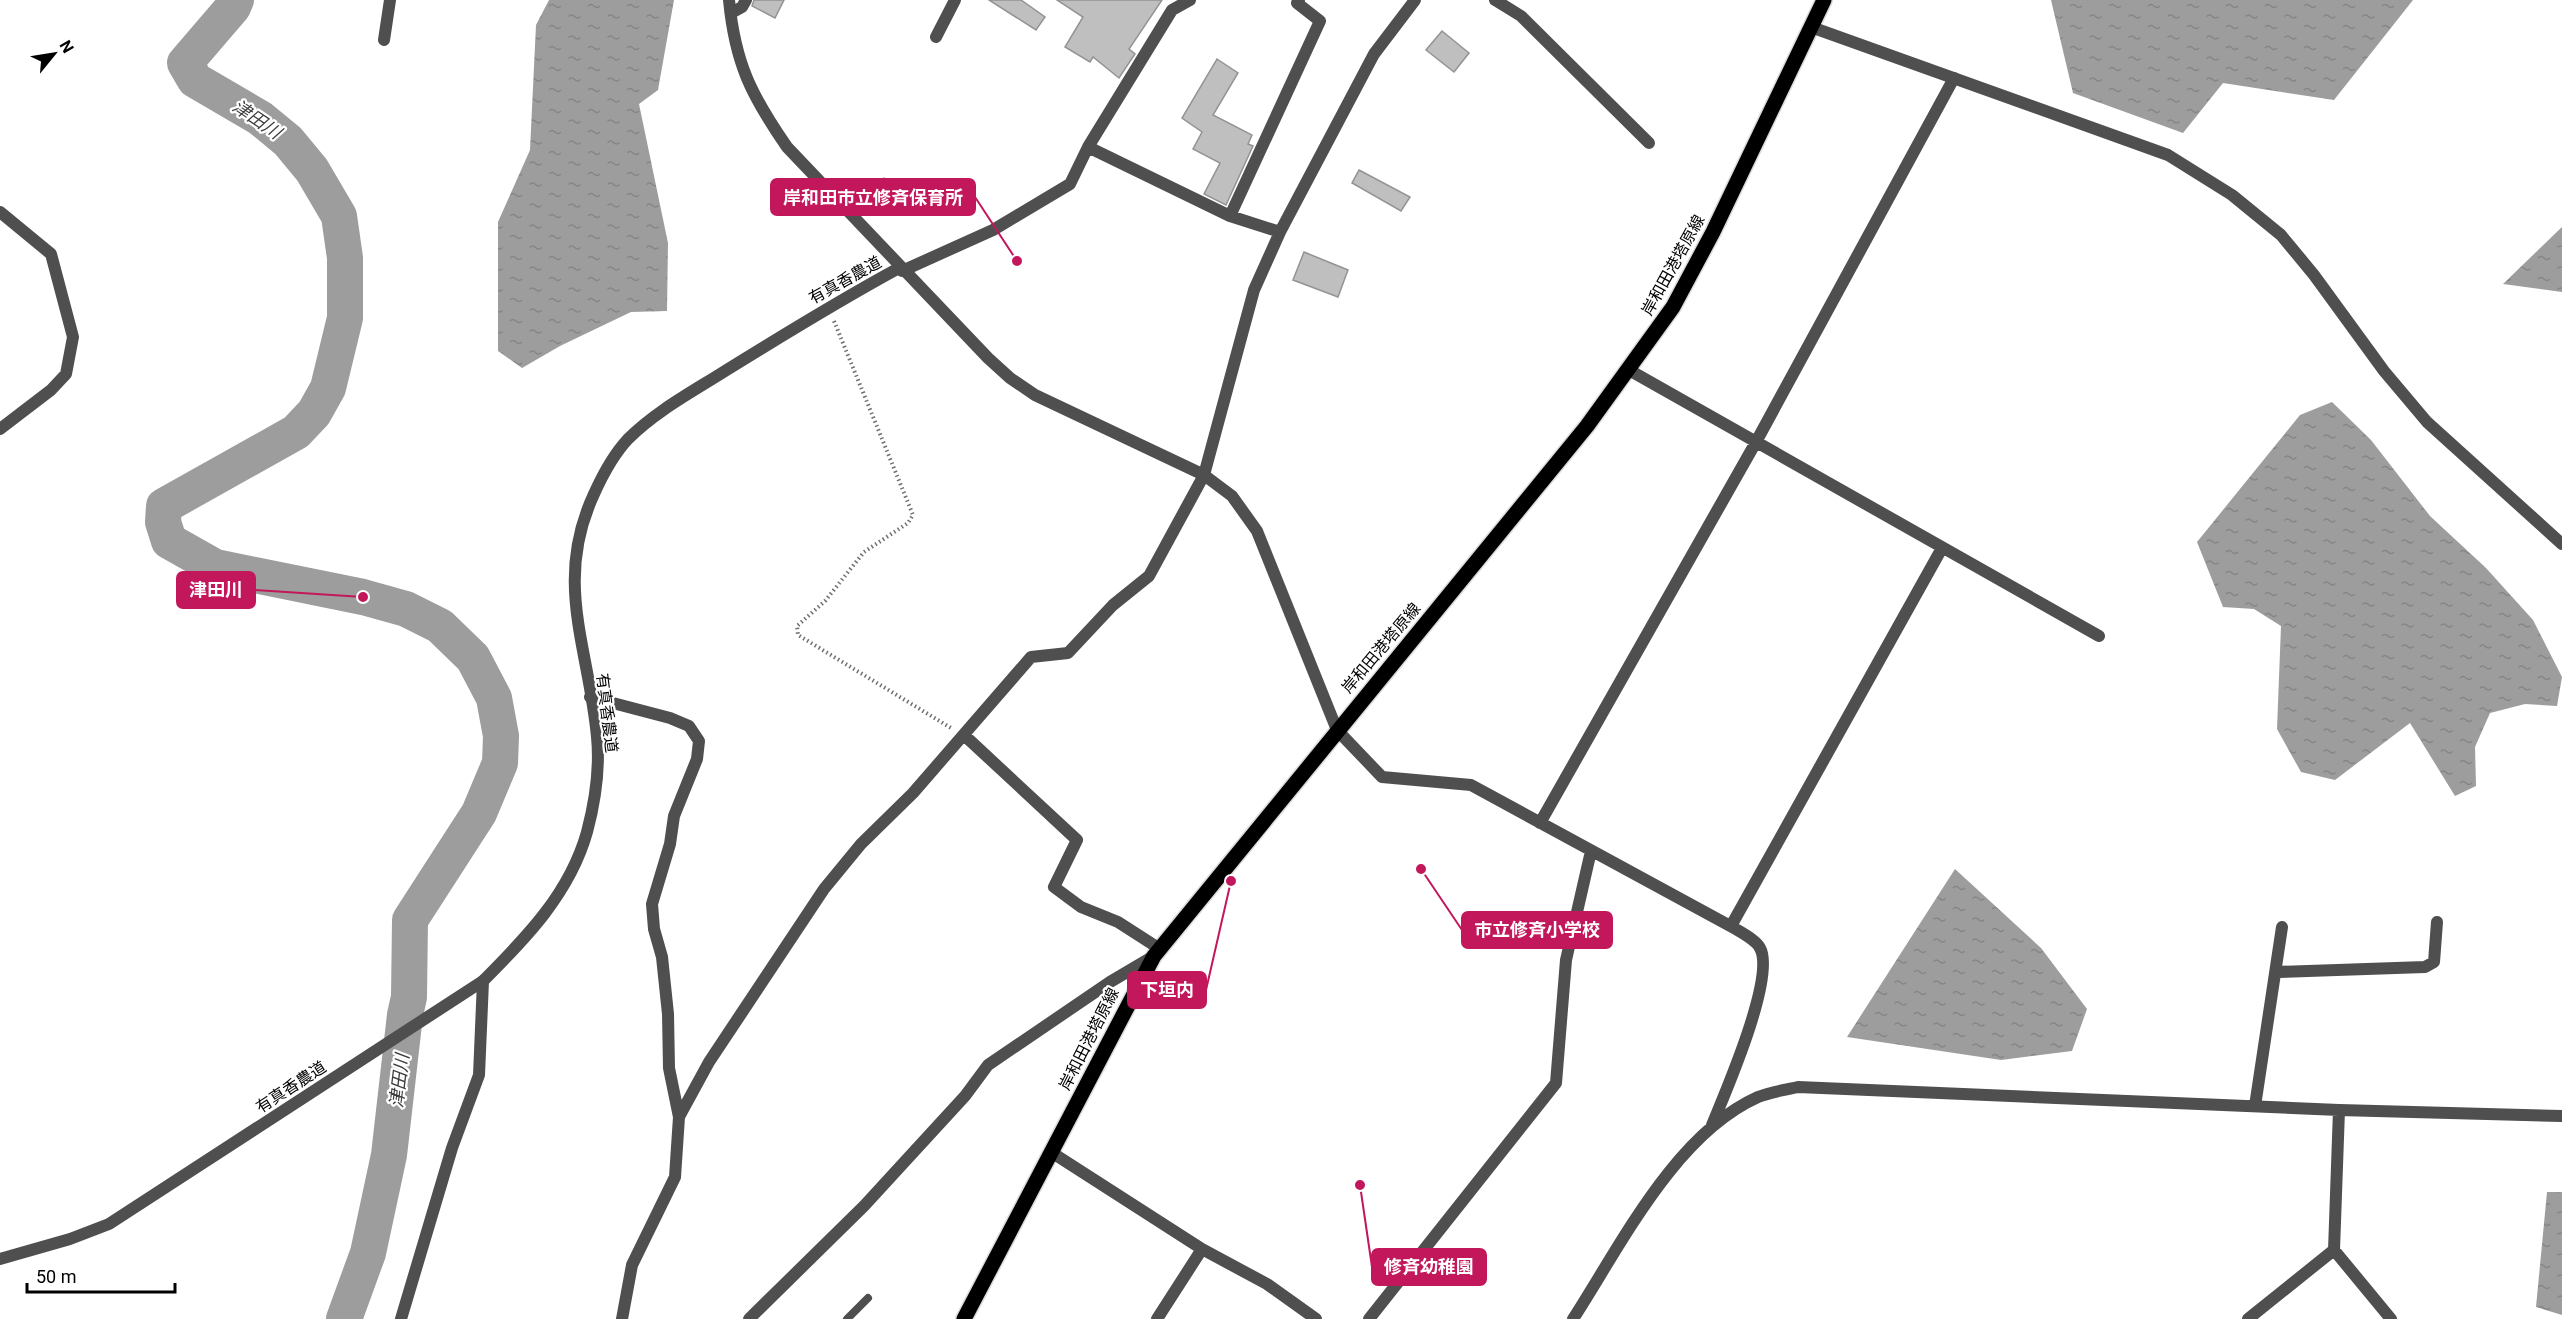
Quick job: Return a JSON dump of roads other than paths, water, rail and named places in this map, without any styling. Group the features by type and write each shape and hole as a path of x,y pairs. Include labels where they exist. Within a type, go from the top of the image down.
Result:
{"main road":[{"name":"岸和田港塔原線","path":"964,1319 1157,952 1587,426 1673,307 1692,273 1824,0"}],"street":[{"path":"384,40 390,0"},
{"path":"729,0 732,36 741,69 761,110 787,147 901,269 1010,378 1035,395 1204,474 1232,496 1257,531 1337,730 1382,777 1471,785 1731,926 1760,946 1764,960 1749,1037 1711,1128"},
{"path":"730,13 742,7 746,0"},
{"path":"936,37 955,0"},
{"path":"1230,216 1320,21 1297,3 1299,0"},
{"path":"679,1117 709,1062 824,889 861,844 913,793 1031,657 1068,653 1113,605 1149,576 1204,474 1254,290 1280,232 1374,54 1415,0"},
{"path":"1495,0 1521,16 1649,143"},
{"name":"有真香農道","path":"0,1259 70,1239 109,1224 483,981 528,936 551,906 570,873 587,833 597,780 597,737 576,617 574,552 588,508 605,469 627,440 662,411 828,307 901,269 993,230 1070,184 1088,147 1172,10 1186,1"},
{"path":"1811,27 2168,155 2232,195 2280,235 2314,275 2384,371 2427,422 2562,544"},
{"path":"1540,823 1755,441 1954,78"},
{"path":"1088,147 1230,216 1280,232"},
{"path":"0,212 51,254 73,338 66,374 51,390 0,429"},
{"path":"1629,370 2099,636"},
{"path":"1731,926 1942,548"},
{"path":"590,697 669,718 688,726 699,741 697,759 674,816 670,844 652,904 654,928 663,969 669,1068 679,1117 675,1177 632,1266 622,1319"},
{"path":"749,1319 864,1206 965,1096 988,1065 1110,981 1157,952 1118,922 1081,907 1054,887 1077,840 964,735"},
{"path":"1370,1319 1556,1083 1566,960 1592,851"},
{"path":"2277,972 2425,967 2434,962 2437,922"},
{"path":"2255,1106 2282,927"},
{"path":"401,1319 452,1148 479,1075 483,981"},
{"path":"1573,1319 1662,1181 1693,1143 1727,1114 1759,1096 1798,1087 2339,1110 2562,1116"},
{"path":"2339,1110 2334,1250 2391,1319"},
{"path":"1051,1152 1202,1249 1266,1284 1316,1319"},
{"path":"1157,1319 1202,1249"},
{"path":"2248,1319 2334,1250"}],"lane":[{"path":"847,1319 868,1298"}],"water":[{"path":"549,0 674,0 658,90 639,104 668,243 667,311 631,312 560,346 522,368 498,351 498,222 530,150 536,25"},
{"path":"2051,0 2413,0 2334,100 2223,83 2183,133 2073,93"},
{"path":"2562,227 2562,292 2503,284"},
{"path":"2332,402 2371,440 2430,516 2486,568 2533,620 2562,677 2557,706 2525,704 2490,713 2475,747 2476,786 2455,796 2410,723 2335,780 2301,772 2277,729 2281,626 2254,609 2223,607 2197,542 2300,415"},
{"path":"1955,869 2041,948 2087,1009 2072,1051 2001,1060 1847,1037"},
{"path":"2547,1192 2562,1192 2562,1315 2536,1307"}],"waterway":[{"name":"津田川","path":"236,0 233,7 185,63 195,80 260,118 288,141 312,170 339,216 345,258 345,318 328,388 314,413 296,432 164,506 163,522 169,541 215,567 363,597 406,609 440,626 473,658 494,698 501,736 500,763 479,813 410,920 409,997 389,1155 368,1253 344,1319"}],"place":[{"name":"岸和田市立修斉保育所","path":"1017,261"},
{"name":"津田川","path":"363,597"},
{"name":"市立修斉小学校","path":"1421,869"},
{"name":"下垣内","path":"1231,881"},
{"name":"修斉幼稚園","path":"1360,1185"}]}
